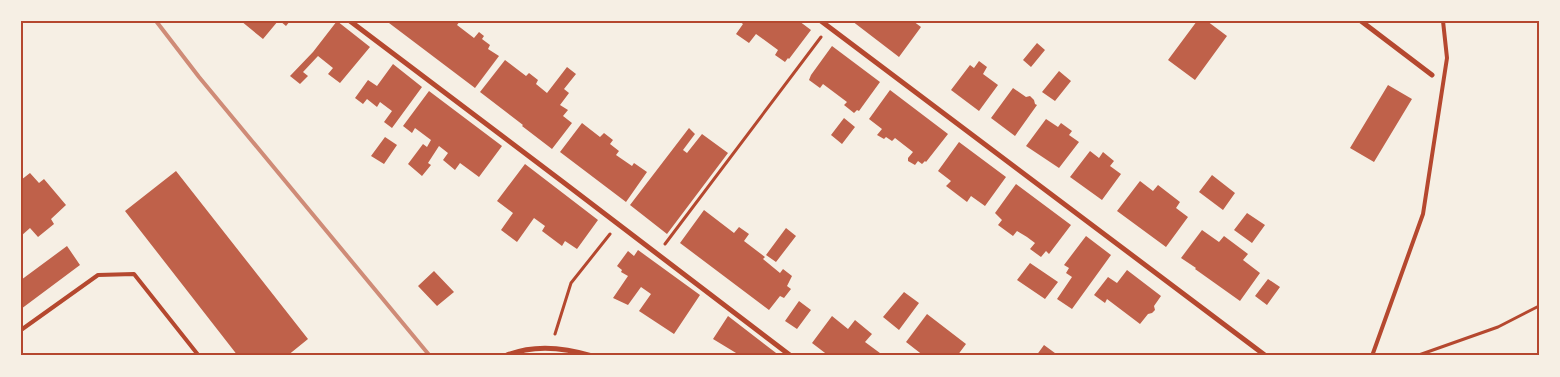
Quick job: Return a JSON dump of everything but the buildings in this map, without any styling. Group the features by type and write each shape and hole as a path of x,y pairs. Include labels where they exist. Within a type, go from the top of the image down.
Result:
{"street":[{"path":"350,21 791,356"},
{"path":"821,21 1266,356"},
{"path":"1361,21 1432,75"},
{"path":"505,356 512,353 551,347 592,356"}],"lane":[{"path":"1372,356 1423,214 1447,58 1443,21"},
{"path":"21,330 98,275 134,274 199,356"}],"path":[{"path":"658,254 829,27"},
{"path":"551,347 571,282 618,224"},
{"path":"1416,356 1498,328 1539,306"}],"railway":[{"path":"156,21 199,77 430,356"}]}
